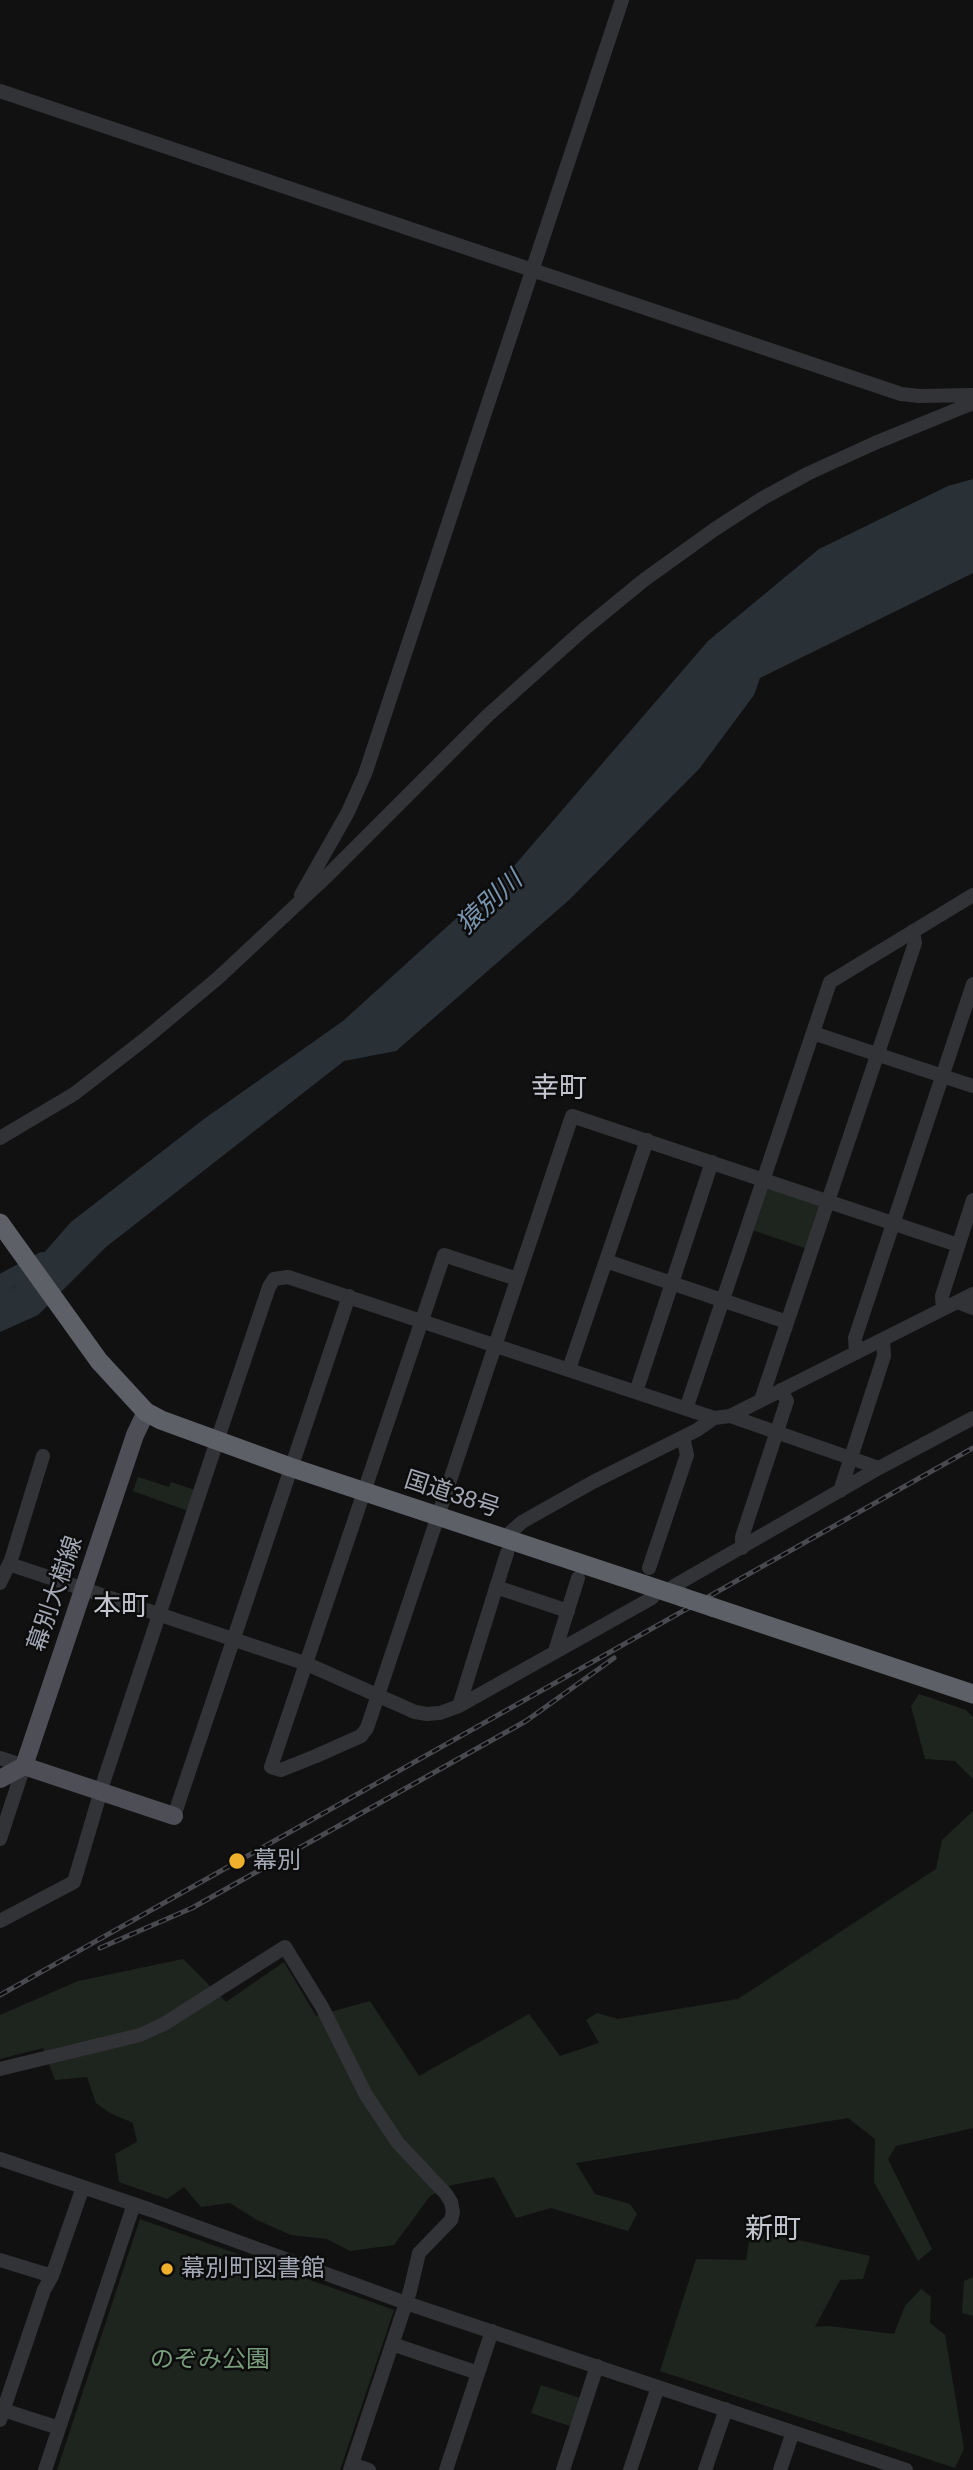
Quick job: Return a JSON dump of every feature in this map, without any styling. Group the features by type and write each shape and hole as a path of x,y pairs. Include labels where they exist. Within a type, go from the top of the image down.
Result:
{"highway":[{"name":"国道38号","path":"0,1223 99,1361 146,1412 161,1420 438,1517 505,1545 678,1592 712,1608 973,1694"}],"main road":[{"name":"幕別大樹線","path":"24,1766 135,1435 146,1412"},
{"path":"0,1779 24,1766 174,1816"}],"street":[{"path":"295,905 348,812 365,774 622,0"},
{"path":"0,91 901,394 973,395"},
{"path":"0,1138 74,1094 218,978 326,878 486,717 583,630 644,580 715,529 797,479 874,443 973,403"},
{"path":"686,1409 830,982 973,895"},
{"path":"761,1400 915,943 913,932"},
{"path":"856,1353 855,1338 973,984"},
{"path":"813,1032 973,1086"},
{"path":"517,1279 444,1255 271,1767 281,1770 361,1736 368,1728 572,1116 958,1245"},
{"path":"569,1369 647,1140"},
{"path":"636,1392 712,1162"},
{"path":"973,1200 942,1296 950,1306 973,1308"},
{"path":"606,1261 787,1322"},
{"path":"0,1921 74,1882 217,1441 274,1279 288,1277 714,1418"},
{"path":"459,1706 496,1587 505,1545 522,1522 714,1418 730,1416 973,1294"},
{"path":"174,1816 348,1296"},
{"path":"840,1491 884,1356 883,1340"},
{"path":"743,1548 742,1537 787,1401 781,1390"},
{"path":"730,1416 879,1468"},
{"path":"678,1592 743,1548 879,1468 973,1418"},
{"path":"649,1568 687,1455 683,1437"},
{"path":"0,1583 9,1564 43,1456"},
{"path":"9,1564 307,1664 378,1697 415,1712 428,1714 459,1706 652,1598"},
{"path":"555,1651 578,1578"},
{"path":"496,1587 568,1611"},
{"path":"0,1758 24,1766 0,1839"},
{"path":"0,2069 140,2035 164,2024 285,1947 322,2007 372,2105 398,2143 452,2202 451,2220 419,2253 351,2467 369,2470"},
{"path":"0,2159 134,2204 405,2303 906,2470"},
{"path":"59,2428 1,2413 83,2187"},
{"path":"45,2470 134,2204"},
{"path":"0,2260 52,2276"},
{"path":"446,2470 492,2331"},
{"path":"392,2344 478,2373"},
{"path":"563,2470 597,2366"},
{"path":"630,2470 658,2387"},
{"path":"705,2470 726,2409"},
{"path":"780,2470 793,2432"},
{"path":"858,2470 863,2455"}],"green space":[{"path":"768,1185 823,1204 808,1249 752,1230"},
{"path":"138,1477 169,1487 171,1482 195,1490 188,1511 133,1491"},
{"path":"919,1694 966,1710 973,1717 973,1779 955,1761 925,1759 911,1706"},
{"path":"973,1811 973,2128 896,2146 888,2159 932,2249 918,2261 874,2182 875,2139 848,2118 576,2163 595,2194 630,2204 637,2214 628,2231 551,2208 516,2218 494,2177 452,2185 430,2196 394,2245 350,2251 327,2239 291,2235 257,2220 230,2203 201,2207 184,2187 167,2199 119,2182 115,2154 137,2142 133,2123 110,2113 96,2103 87,2077 55,2080 43,2048 0,2059 0,2015 78,1981 183,1959 226,2002 284,1962 316,2016 370,2001 419,2076 529,2014 560,2056 599,2043 586,2020 597,2013 618,2019 738,1999 936,1869 942,1840"},
{"name":"のぞみ公園","path":"140,2219 394,2310 340,2470 57,2470"},
{"path":"767,2233 870,2256 863,2279 840,2280 815,2327 828,2326 894,2334 905,2306 921,2289 931,2297 930,2323 945,2335 964,2449 955,2468 660,2371 696,2259 746,2260 749,2242"},
{"path":"973,2277 973,2316 962,2313 964,2281"},
{"path":"541,2385 583,2399 573,2427 531,2413"}],"water":[{"path":"973,479 973,573 760,678 754,695 699,769 569,900 396,1051 344,1061 106,1247 38,1315 0,1332 0,1293 14,1287 71,1222 204,1119 343,1021 514,866 708,641 819,549 948,486"}],"waterway":[{"name":"猿別川","path":"0,1284 43,1261"}],"railway":[{"path":"0,1995 973,1448"},
{"path":"100,1948 192,1908 526,1721 614,1658"}],"place":[{"name":"幕別","path":"237,1861"},
{"name":"幕別町図書館","path":"167,2269"}],"district":[{"name":"幸町","path":"559,1089"},
{"name":"本町","path":"121,1607"},
{"name":"新町","path":"773,2230"}]}
